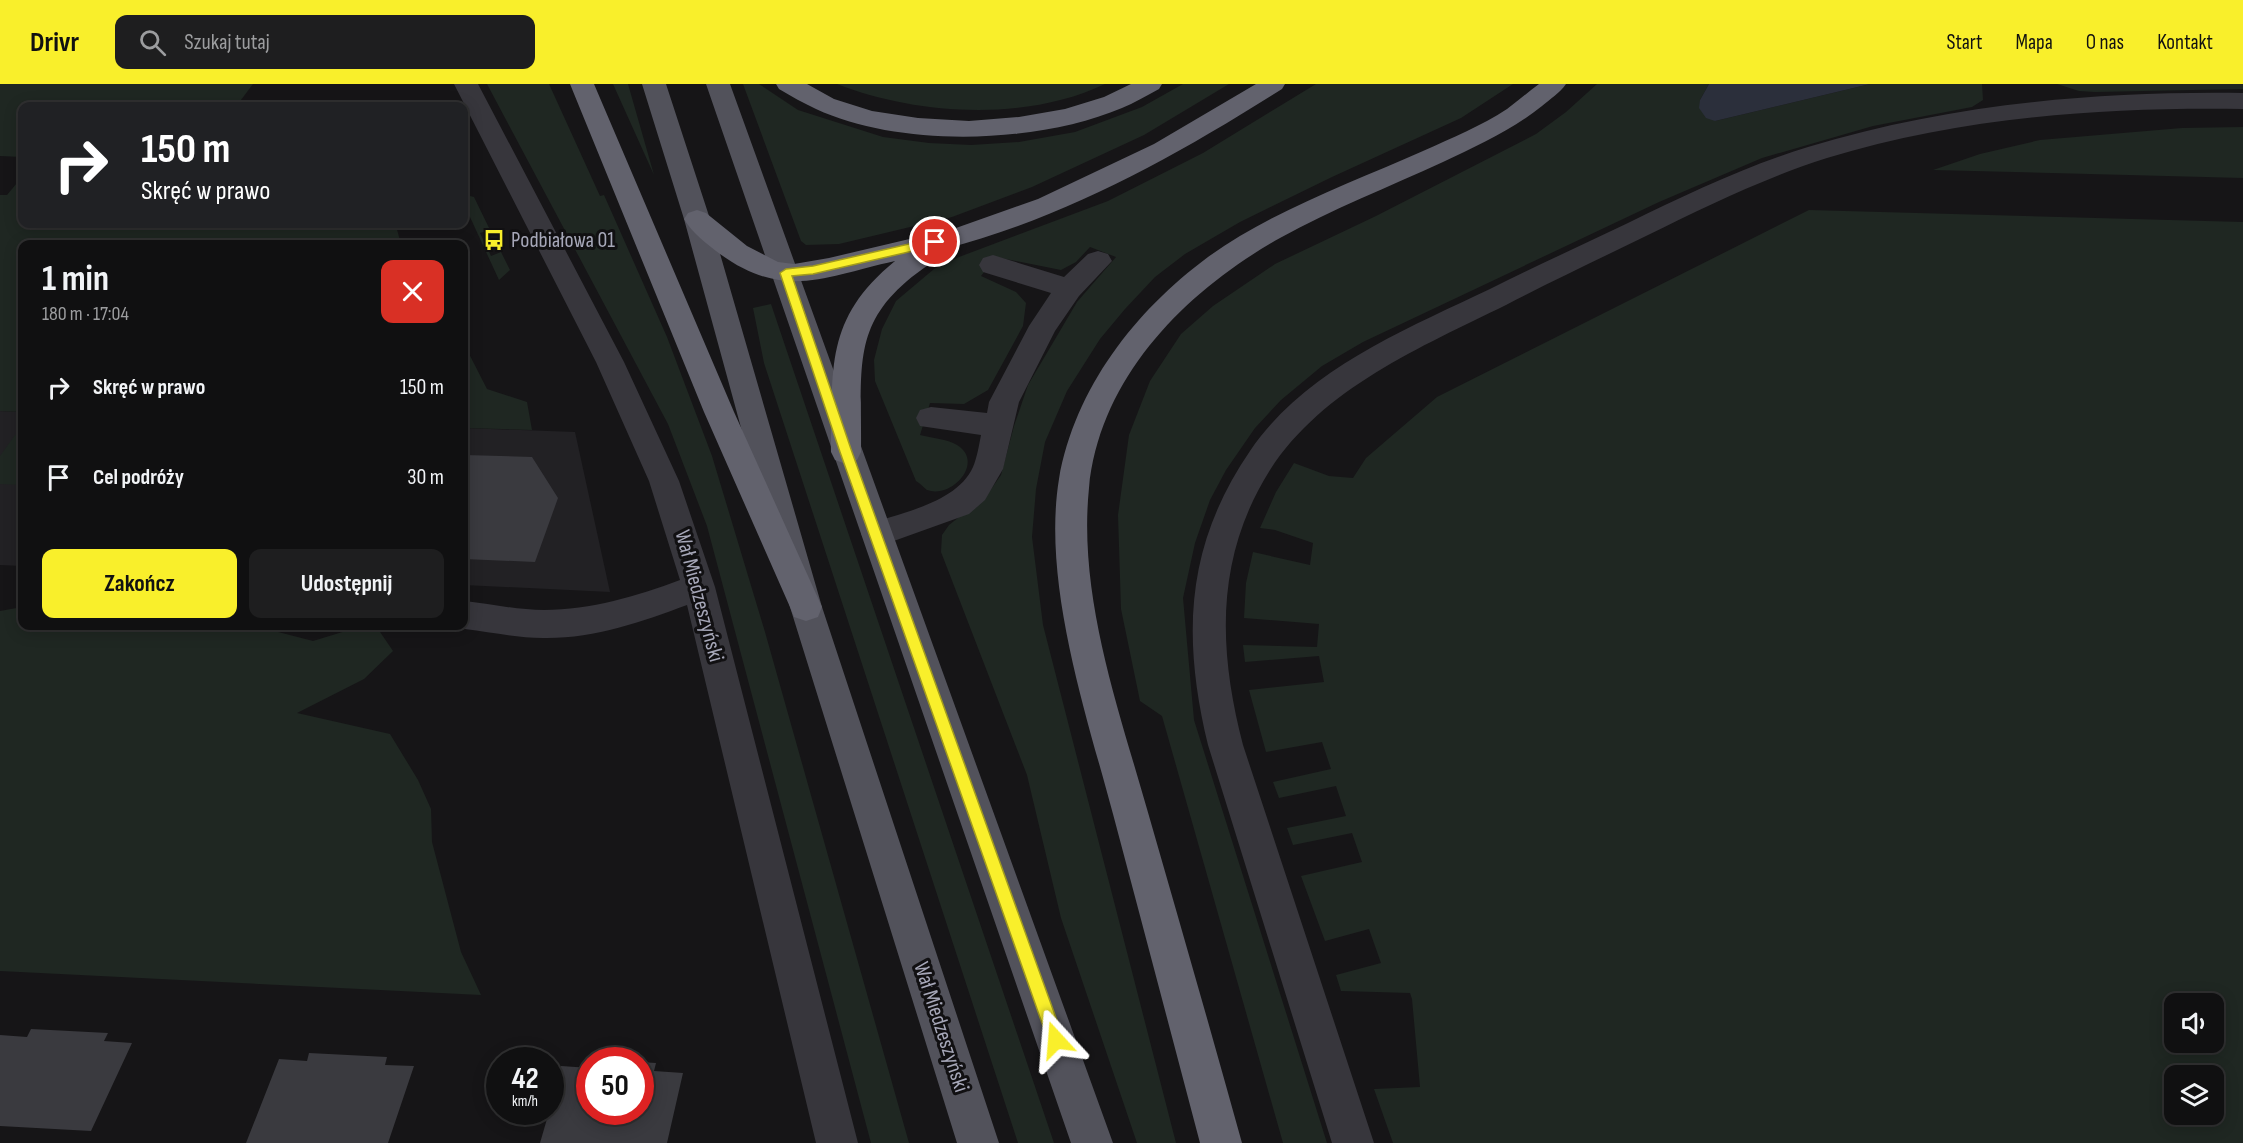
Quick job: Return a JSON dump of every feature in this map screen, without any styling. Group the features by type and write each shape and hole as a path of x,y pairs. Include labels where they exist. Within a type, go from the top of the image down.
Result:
{"highway":[{"path":"582,84 718,412 806,607"},
{"path":"788,84 819,101 854,114 924,127 964,128 1024,124 1066,116 1116,101 1150,84"},
{"path":"697,219 714,235 756,264 786,273 813,270 955,237 1009,220 1090,187 1197,132 1273,84"},
{"path":"1221,1143 1114,753 1083,626 1074,552 1073,492 1085,437 1113,372 1150,322 1198,277 1282,225 1473,138 1516,114 1554,84"},
{"path":"846,452 849,356 851,339 862,315 899,272 921,256 955,237"}],"main road":[{"name":"Wał Miedzeszyński","path":"654,84 697,219 806,607 978,1143"},
{"path":"718,84 786,273 846,452 1092,1143"}],"street":[{"name":"Wał Miedzeszyński","path":"466,84 610,362 664,481 699,587 837,1143"},
{"path":"1353,1143 1249,822 1211,683 1208,615 1218,553 1237,500 1251,473 1274,442 1298,415 1334,385 1391,351 1464,312 1769,170 1845,144 2012,111 2158,102 2243,101"},
{"path":"877,534 957,505 974,491 988,469 1004,402 1043,326 1069,289 1098,261"},
{"path":"993,265 1069,289"},
{"path":"931,418 999,426"},
{"path":"468,615 550,624 588,620 662,602 699,587"}],"shaded area":[{"path":"0,84 253,84 240,102 18,102 18,157 0,156"},
{"path":"487,84 549,84 600,196 604,195 667,337 712,456 765,632 909,1143 871,1143 707,526 668,424"},
{"path":"613,84 628,84 654,175"},
{"path":"743,84 759,84 798,110 883,137 929,143 971,145 1019,142 1075,132 1142,107 1183,84 1229,84 1144,135 1032,187 952,217 839,244 806,245 801,241"},
{"path":"837,84 1105,84 1074,96 1041,104 1006,109 971,110 936,108 901,102"},
{"path":"1316,84 1513,84 1461,118 1240,222 1185,254 1155,277 1100,339 1067,391 1045,442 1036,489 1032,537 1043,625 1176,1143 1137,1143 1061,918 1027,775 941,552 942,535 949,525 987,495 1001,475 1028,385 1077,302 1116,257 1090,247 1076,262 1061,270 996,257 981,276 1016,292 1026,303 1023,326 988,390 964,404 930,403 920,435 957,445 965,452 968,460 962,477 946,489 927,490 916,481 875,381 874,360 882,329 896,301 934,269 959,257 1108,201 1203,153"},
{"path":"1597,84 1709,84 1700,100 1715,121 1870,84 1982,84 1983,100 1972,107 1873,126 1762,158 1659,202 1363,342 1322,366 1281,400 1255,428 1226,470 1210,500 1195,543 1183,598 1194,720 1327,1143 1283,1143 1162,716 1140,701 1121,609 1118,515 1129,435 1150,381 1181,334 1213,306 1275,264 1376,216 1536,134 1566,112"},
{"path":"2057,84 2243,84 2243,89 2095,92 2079,91"},
{"path":"2243,127 2243,178 1933,170 1980,154 2040,140 2182,128"},
{"path":"18,182 18,228 397,228 400,240 18,240 18,412 0,411 0,195 7,195"},
{"path":"468,196 474,197 490,230 480,233 491,256 501,252 510,270 499,280 468,213"},
{"path":"1809,210 2243,222 2243,1143 1393,1143 1374,1089 1420,1087 1412,999 1410,993 1341,991 1336,975 1381,963 1369,929 1325,941 1301,876 1362,862 1352,833 1293,845 1287,828 1346,816 1336,786 1279,798 1273,782 1331,769 1322,742 1266,752 1249,690 1324,682 1319,656 1245,662 1243,645 1317,647 1319,624 1244,618 1246,583 1253,552 1310,565 1313,543 1275,530 1260,528 1276,492 1294,463 1329,476 1353,478 1366,458 1437,397"},
{"path":"771,304 1054,1143 1018,1143 764,363 753,308"},
{"path":"468,352 487,389 527,402 532,430 468,428"},
{"path":"0,411 18,412 18,566 0,565"},
{"path":"468,428 575,432 610,592 468,585"},
{"path":"15,435 18,435 18,485 0,484 0,456"},
{"path":"18,608 18,630 270,630 313,641 349,630 379,630 393,651 364,679 297,713 390,734 418,780 431,809 432,842 461,952 481,995 0,971 0,611"}],"water":[{"path":"1709,84 1870,84 1715,121 1706,118 1699,108 1700,100"}],"building":[{"path":"468,455 532,457 558,498 535,562 468,559"},
{"path":"31,1029 108,1033 104,1041 132,1043 91,1131 0,1126 0,1035 27,1037"},
{"path":"309,1053 387,1057 385,1065 414,1066 388,1143 246,1143 279,1059 307,1061"},
{"path":"564,1066 576,1067 576,1125 654,1125 654,1071 683,1073 667,1143 540,1143 545,1125 564,1125"}],"place":[{"name":"Podbiałowa 01","path":"494,240"}],"route":[{"path":"935,242 813,270 786,273 846,452 1056,1040"}]}
